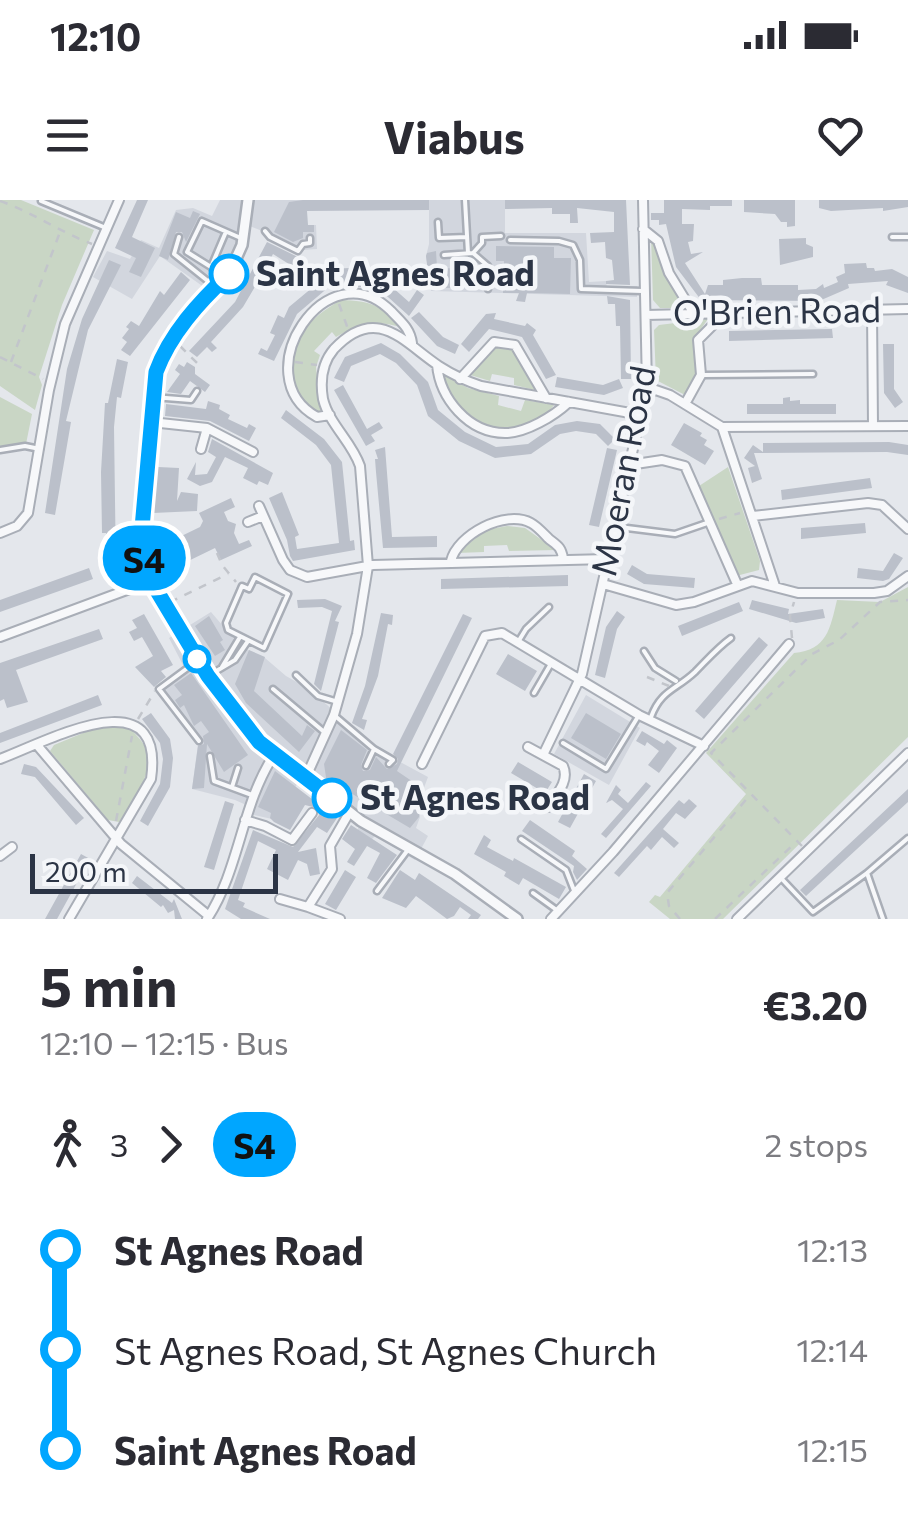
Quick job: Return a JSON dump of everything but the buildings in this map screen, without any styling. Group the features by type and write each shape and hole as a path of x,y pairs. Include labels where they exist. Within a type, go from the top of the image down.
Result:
{"street":[{"path":"0,533 17,526 28,512 65,324 119,200"},
{"path":"248,200 243,239 229,274 164,350 156,372 142,544 151,581 208,676 248,732 350,812 408,850 455,874 517,919"},
{"name":"Moeran Road","path":"544,754 580,679 641,416 646,387 642,200"},
{"path":"643,229 658,241 669,273 694,314"},
{"path":"330,416 317,417 298,404 287,360 308,317 336,295 378,298 409,330 412,344"},
{"name":"O'Brien Road","path":"646,315 908,308"},
{"path":"872,311 873,426"},
{"path":"686,404 701,375 698,340 717,321 717,314"},
{"path":"304,778 327,734 338,702 357,634 368,566 360,466 330,416 322,388 323,366 339,344 367,328 384,330 404,336 437,365 481,386 641,416"},
{"path":"460,378 494,342 514,345 546,398"},
{"path":"437,365 442,389 452,408 500,433 525,429 568,402"},
{"path":"646,387 686,404 722,427 908,426"},
{"path":"151,422 207,428 253,452"},
{"path":"722,427 747,514 775,586"},
{"path":"201,449 207,428"},
{"path":"630,465 662,460 685,466 737,584"},
{"path":"747,514 868,503 882,505 908,529"},
{"path":"248,522 262,511 283,560 290,570 308,577 368,566 450,561 608,559"},
{"path":"450,561 453,550 485,524 521,520 561,548 563,558"},
{"path":"602,584 676,604 694,602 752,581 796,592 874,593 888,591 908,576"},
{"path":"0,636 151,581"},
{"path":"422,764 484,636 502,633 639,716 704,746"},
{"path":"554,915 789,644"},
{"path":"0,759 99,722 118,720 135,726 151,744 151,779 70,919"},
{"path":"37,745 117,839 208,918 228,876 253,795 274,755"},
{"path":"528,746 563,766 566,772 548,807"},
{"path":"737,919 908,753"},
{"path":"308,907 332,869 330,846 350,812"},
{"path":"245,820 292,840 312,813"},
{"path":"0,856 12,847"},
{"path":"280,899 340,919"}],"lane":[{"path":"465,200 471,253 488,266 488,289"},
{"path":"41,201 106,228"},
{"path":"218,285 211,266 187,252 202,222 243,239"},
{"path":"438,222 440,238 468,237"},
{"path":"265,231 298,252 303,244 310,243 310,238"},
{"path":"211,266 225,233"},
{"path":"179,236 174,254 218,285"},
{"path":"444,255 471,253 482,243 482,237 501,236"},
{"path":"892,237 908,236"},
{"path":"510,240 559,240 574,246 580,260 581,289 645,291"},
{"path":"701,375 813,374"},
{"path":"154,398 191,400 197,391"},
{"path":"0,450 24,446 40,449"},
{"path":"616,526 675,534 711,522"},
{"path":"142,544 160,540"},
{"path":"157,592 174,580 162,550"},
{"path":"255,577 288,594 264,648 240,637 228,630 226,623 242,586 249,590 255,577"},
{"path":"518,642 549,607"},
{"path":"222,666 240,637"},
{"path":"649,721 657,702 731,638"},
{"path":"208,676 235,660 248,641"},
{"path":"644,651 654,668 678,682"},
{"path":"198,660 159,689 199,740"},
{"path":"534,693 552,662"},
{"path":"296,675 318,696 338,702"},
{"path":"273,689 327,734"},
{"path":"334,715 393,760 389,764"},
{"path":"563,743 606,769 639,716"},
{"path":"366,766 374,749"},
{"path":"210,756 214,781 253,795"},
{"path":"232,788 238,768"},
{"path":"780,877 813,912 867,874 908,838"},
{"path":"521,839 566,870 575,893"},
{"path":"378,892 408,850"},
{"path":"867,874 883,919"},
{"path":"534,892 554,915"}],"path":[{"path":"0,202 92,244"},
{"path":"11,362 60,232"},
{"path":"336,295 350,335"},
{"path":"178,343 188,356 204,364"},
{"path":"0,357 46,379"},
{"path":"287,360 323,366"},
{"path":"711,522 747,514 740,502"},
{"path":"216,553 228,574 242,586"},
{"path":"164,604 228,574"},
{"path":"789,644 793,637 790,616 796,592"},
{"path":"802,846 711,753 812,654 838,640 880,602 908,600"},
{"path":"647,678 672,688"},
{"path":"138,719 149,696 159,689"},
{"path":"116,823 133,731"},
{"path":"680,919 668,906 666,892 751,794"},
{"path":"715,919 797,841"}],"shaded area":[{"path":"220,200 303,200 304,225 316,225 317,249 303,250 299,255 269,239 270,234 239,222 228,267 208,290 160,256 132,299 93,277 107,251 130,259 141,240 159,248 176,210 193,208 212,216"},
{"path":"429,200 505,200 505,233 586,233 589,282 606,281 607,288 637,286 637,297 431,291 426,256"},
{"path":"211,612 240,646 265,658 309,689 378,750 428,777 419,801 416,828 428,836 415,860 375,836 366,845 355,839 359,825 298,783 283,805 281,821 254,815 235,800 192,789 198,744 163,694 155,690 184,667 169,638"},
{"path":"586,695 640,728 609,785 554,754"}],"green space":[{"path":"0,200 21,200 94,230 62,305 39,377 42,385 35,410 0,386"},
{"path":"651,236 687,308 660,308 653,300"},
{"path":"341,300 375,306 403,328 377,323 352,328 336,337 332,332 314,351 320,355 316,367 321,414 298,398 295,353 305,329"},
{"path":"708,319 693,340 699,372 685,395 656,380 654,330 659,325"},
{"path":"507,344 517,353 539,391 514,385 514,378 492,374 490,381 467,374 494,345"},
{"path":"444,375 468,388 499,396 498,405 521,411 525,400 554,405 540,420 524,428 492,426 462,408 441,378"},
{"path":"0,397 32,414 26,444 0,447"},
{"path":"728,467 760,561 759,570 736,576 699,486"},
{"path":"525,528 556,550 509,551 507,545 484,546 484,552 457,553 486,530"},
{"path":"908,587 908,737 723,919 670,919 649,902 655,895 660,897 746,794 706,753 794,653 820,643 829,629 837,600 880,602"},
{"path":"100,726 130,729 145,746 148,757 144,780 119,822 108,820 50,751 54,745"}],"bus line":[{"name":"S4","path":"229,274 164,350 156,372 142,552 159,596 248,732 332,798"}],"place":[{"name":"Saint Agnes Road","path":"229,274"},
{"name":"St Agnes Road","path":"332,798"}]}
